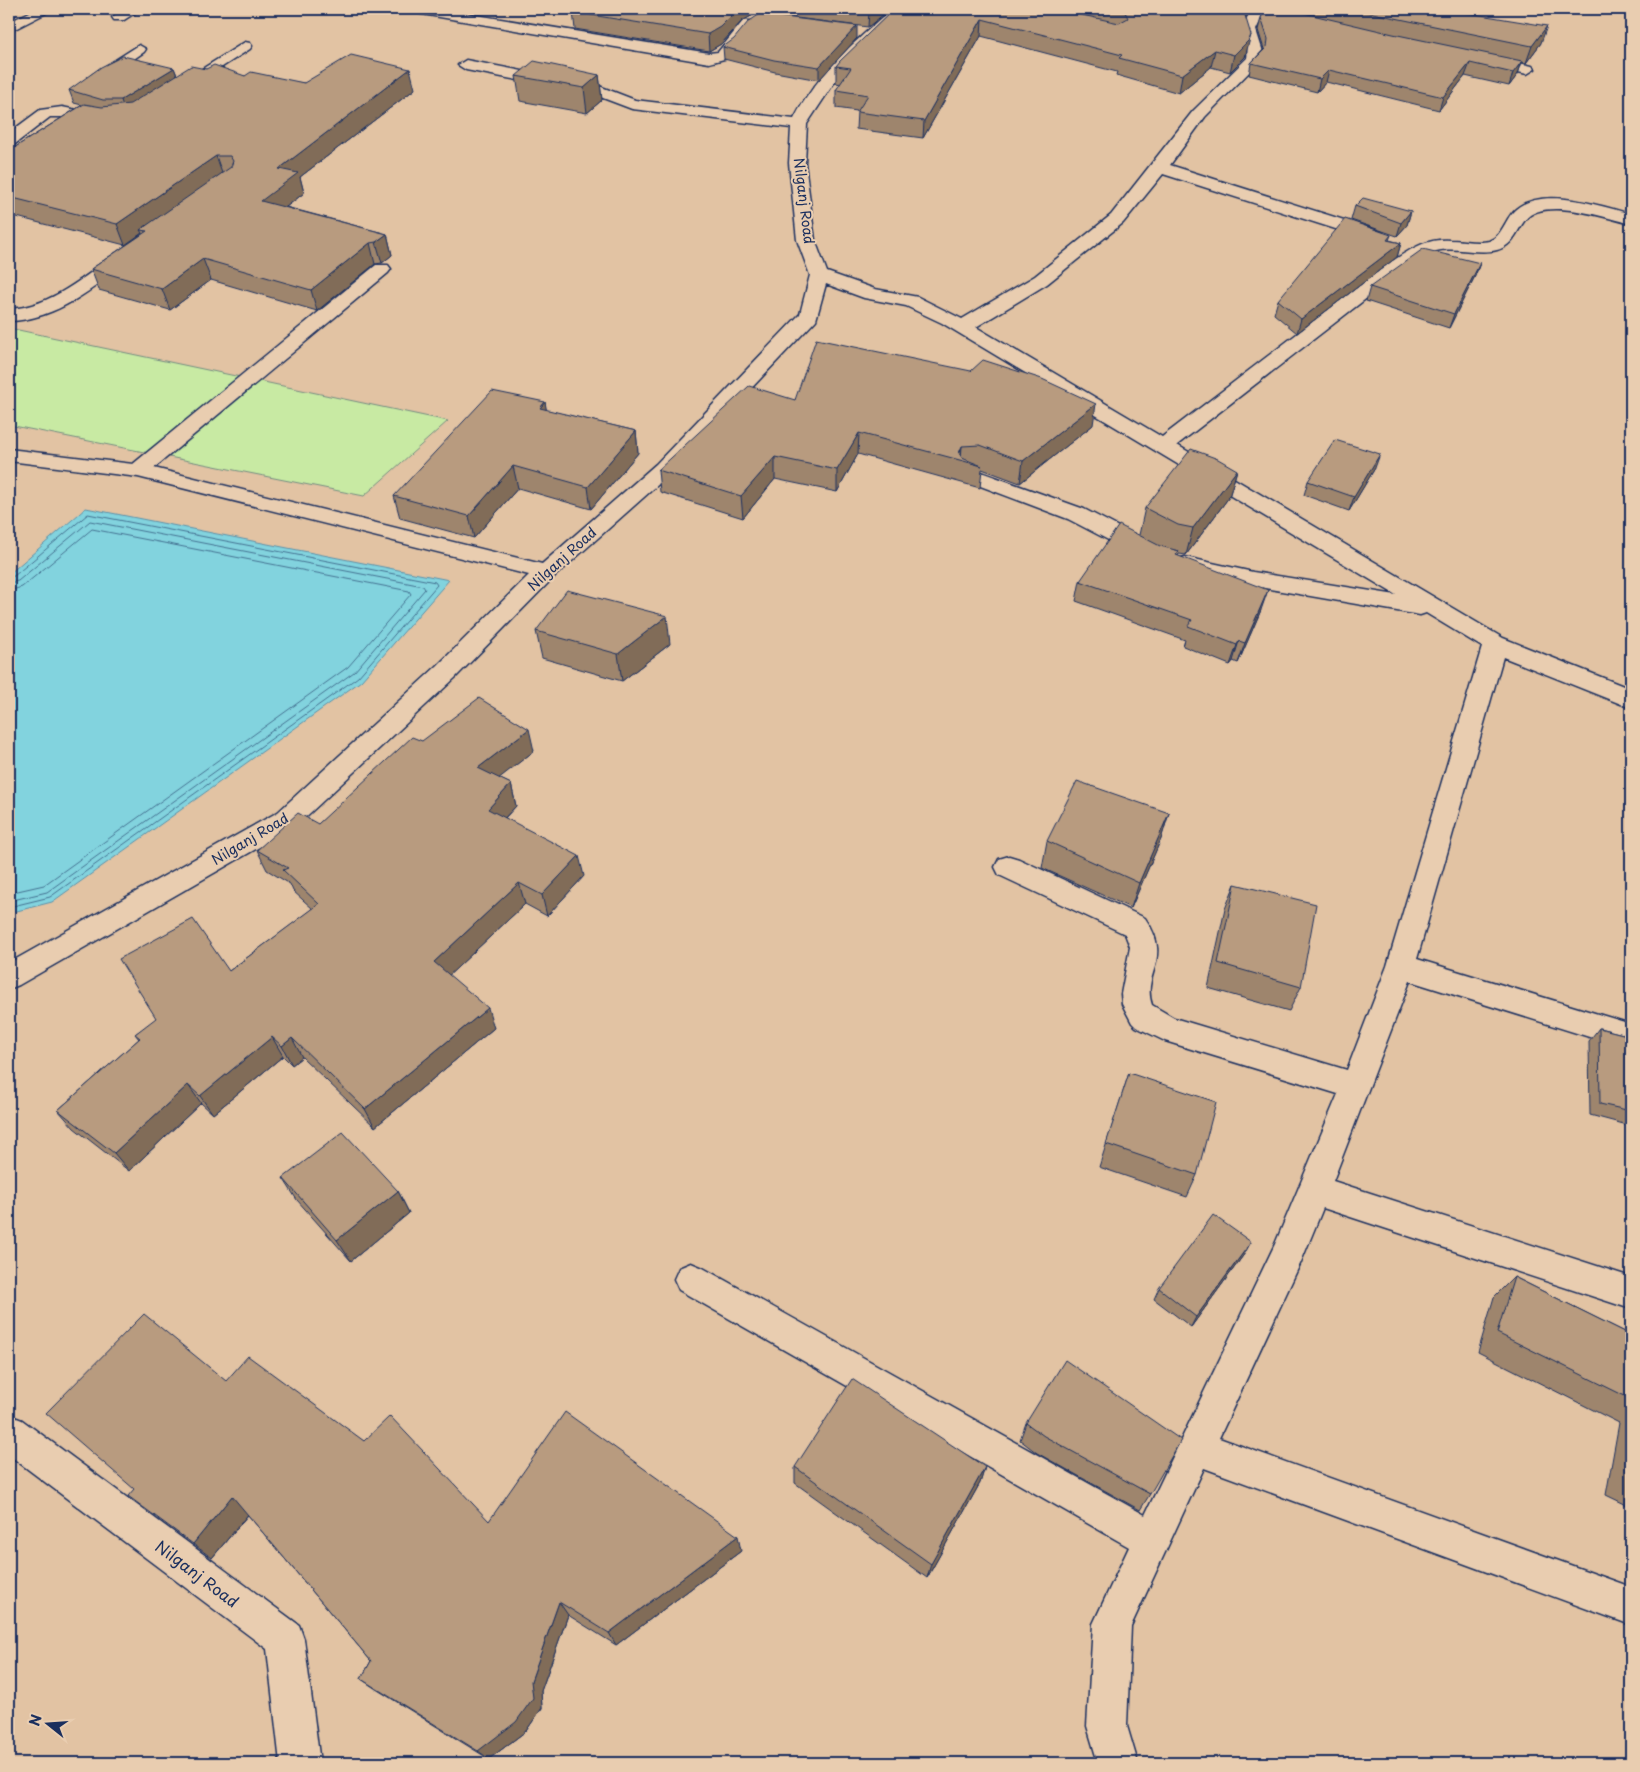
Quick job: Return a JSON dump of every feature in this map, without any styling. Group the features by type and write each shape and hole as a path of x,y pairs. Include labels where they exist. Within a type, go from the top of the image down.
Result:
{"street":[{"path":"9,28 47,9"},
{"path":"119,17 134,9"},
{"path":"416,9 710,58 723,55 752,21 765,20"},
{"name":"Nilganj Road","path":"9,977 286,819 446,672 546,572 663,469 809,316 819,275 806,240 797,163 799,124 805,112 862,33 901,9"},
{"path":"962,327 1041,280 1117,219 1214,97 1254,59 1256,52 1248,36 1249,26 1262,10"},
{"path":"171,93 245,46"},
{"path":"85,86 139,49"},
{"path":"1470,58 1527,69"},
{"path":"466,65 599,91 632,104 799,124"},
{"path":"9,141 69,97"},
{"path":"46,113 62,112 111,122 121,121"},
{"path":"1159,168 1419,252"},
{"path":"1163,446 1397,266 1419,252 1436,246 1479,248 1496,245 1510,233 1523,212 1540,205 1563,205 1631,219"},
{"path":"9,315 19,316 68,296 141,244"},
{"path":"138,471 382,269"},
{"path":"819,275 871,294 911,301 962,327 1495,644 1631,699"},
{"path":"9,455 138,471 546,572"},
{"path":"970,474 1076,514 1164,560 1253,579 1437,609"},
{"path":"1118,1763 1107,1726 1112,1624 1289,1250 1356,1086 1401,966 1495,644"},
{"path":"1009,867 1135,926 1142,933 1145,945 1135,1000 1142,1014 1165,1028 1356,1086"},
{"path":"1401,966 1631,1037"},
{"path":"1314,1190 1631,1293"},
{"path":"691,1279 1151,1539"},
{"name":"Nilganj Road","path":"9,1433 285,1640 300,1763"},
{"path":"1195,1446 1631,1606"}],"green space":[{"path":"9,328 448,421 364,496 9,425"}],"water":[{"path":"86,508 449,580 361,681 52,902 9,913 9,574"}],"building":[{"path":"578,9 738,9 720,27 708,34 573,12"},
{"path":"894,9 1054,9 1119,23 1128,18 1125,12 1108,9 1246,9 1244,12 1251,35 1249,40 1234,55 1215,50 1182,75 1119,58 1122,55 982,19 924,121 857,112 868,95 836,90 851,68 836,66"},
{"path":"1265,9 1287,9 1393,34 1522,61 1513,73 1470,63 1443,97 1329,70 1320,79 1251,63 1267,47 1268,39 1261,18"},
{"path":"1355,9 1444,9 1547,26 1532,46"},
{"path":"760,14 857,26 819,67 774,60 723,47 734,39 748,22"},
{"path":"351,55 410,69 279,169 298,173 261,201 387,234 376,242 370,243 311,290 203,259 162,289 91,269 147,231 140,230 231,167 233,161 230,156 216,156 117,224 9,197 9,151 84,104 102,107 130,104 191,66 206,69 214,65 245,76 251,72 304,83"},
{"path":"123,56 174,68 121,100 103,100 69,90 101,67"},
{"path":"534,61 599,75 584,88 516,76"},
{"path":"1363,198 1411,211 1401,223 1355,206"},
{"path":"1345,219 1391,235 1387,240 1401,243 1301,319 1278,300"},
{"path":"1423,249 1480,263 1454,314 1370,287"},
{"path":"816,339 971,371 983,360 1042,379 1096,404 1023,461 980,445 962,446 959,453 962,458 982,466 859,433 837,470 775,457 741,496 658,470 749,386 795,400"},
{"path":"492,391 545,402 540,408 636,431 588,487 513,466 469,516 394,496"},
{"path":"1335,440 1380,454 1354,497 1308,481"},
{"path":"1191,449 1218,459 1237,470 1193,528 1178,525 1145,508"},
{"path":"1119,525 1160,546 1179,551 1176,555 1268,590 1245,643 1239,641 1237,645 1188,626 1192,620 1080,581"},
{"path":"567,590 667,616 618,654 536,631"},
{"path":"479,698 529,729 478,768 511,784 488,809 579,856 542,895 519,883 434,962 488,1008 365,1109 292,1038 282,1046 272,1037 200,1096 188,1085 114,1153 58,1110 140,1038 135,1034 156,1018 119,959 193,919 229,971 319,904 283,870 288,868 257,850 298,813 318,824 412,737 422,741"},
{"path":"1077,781 1169,813 1139,883 1047,841"},
{"path":"1235,884 1316,904 1301,987 1218,963"},
{"path":"1599,1028 1631,1036 1631,1111 1600,1104"},
{"path":"1129,1073 1216,1102 1197,1175 1106,1144"},
{"path":"343,1132 398,1191 337,1240 283,1178"},
{"path":"1213,1215 1251,1242 1196,1317 1159,1288"},
{"path":"1514,1277 1631,1335 1631,1399 1497,1333"},
{"path":"144,1314 226,1381 248,1356 364,1441 390,1416 489,1521 565,1412 738,1536 609,1633 559,1602 531,1681 533,1698 516,1722 478,1751 361,1679 371,1661 232,1496 193,1544 128,1496 134,1489 46,1413"},
{"path":"1065,1360 1181,1440 1150,1494 1044,1436 1026,1423"},
{"path":"852,1379 985,1467 931,1564 795,1467"}]}
